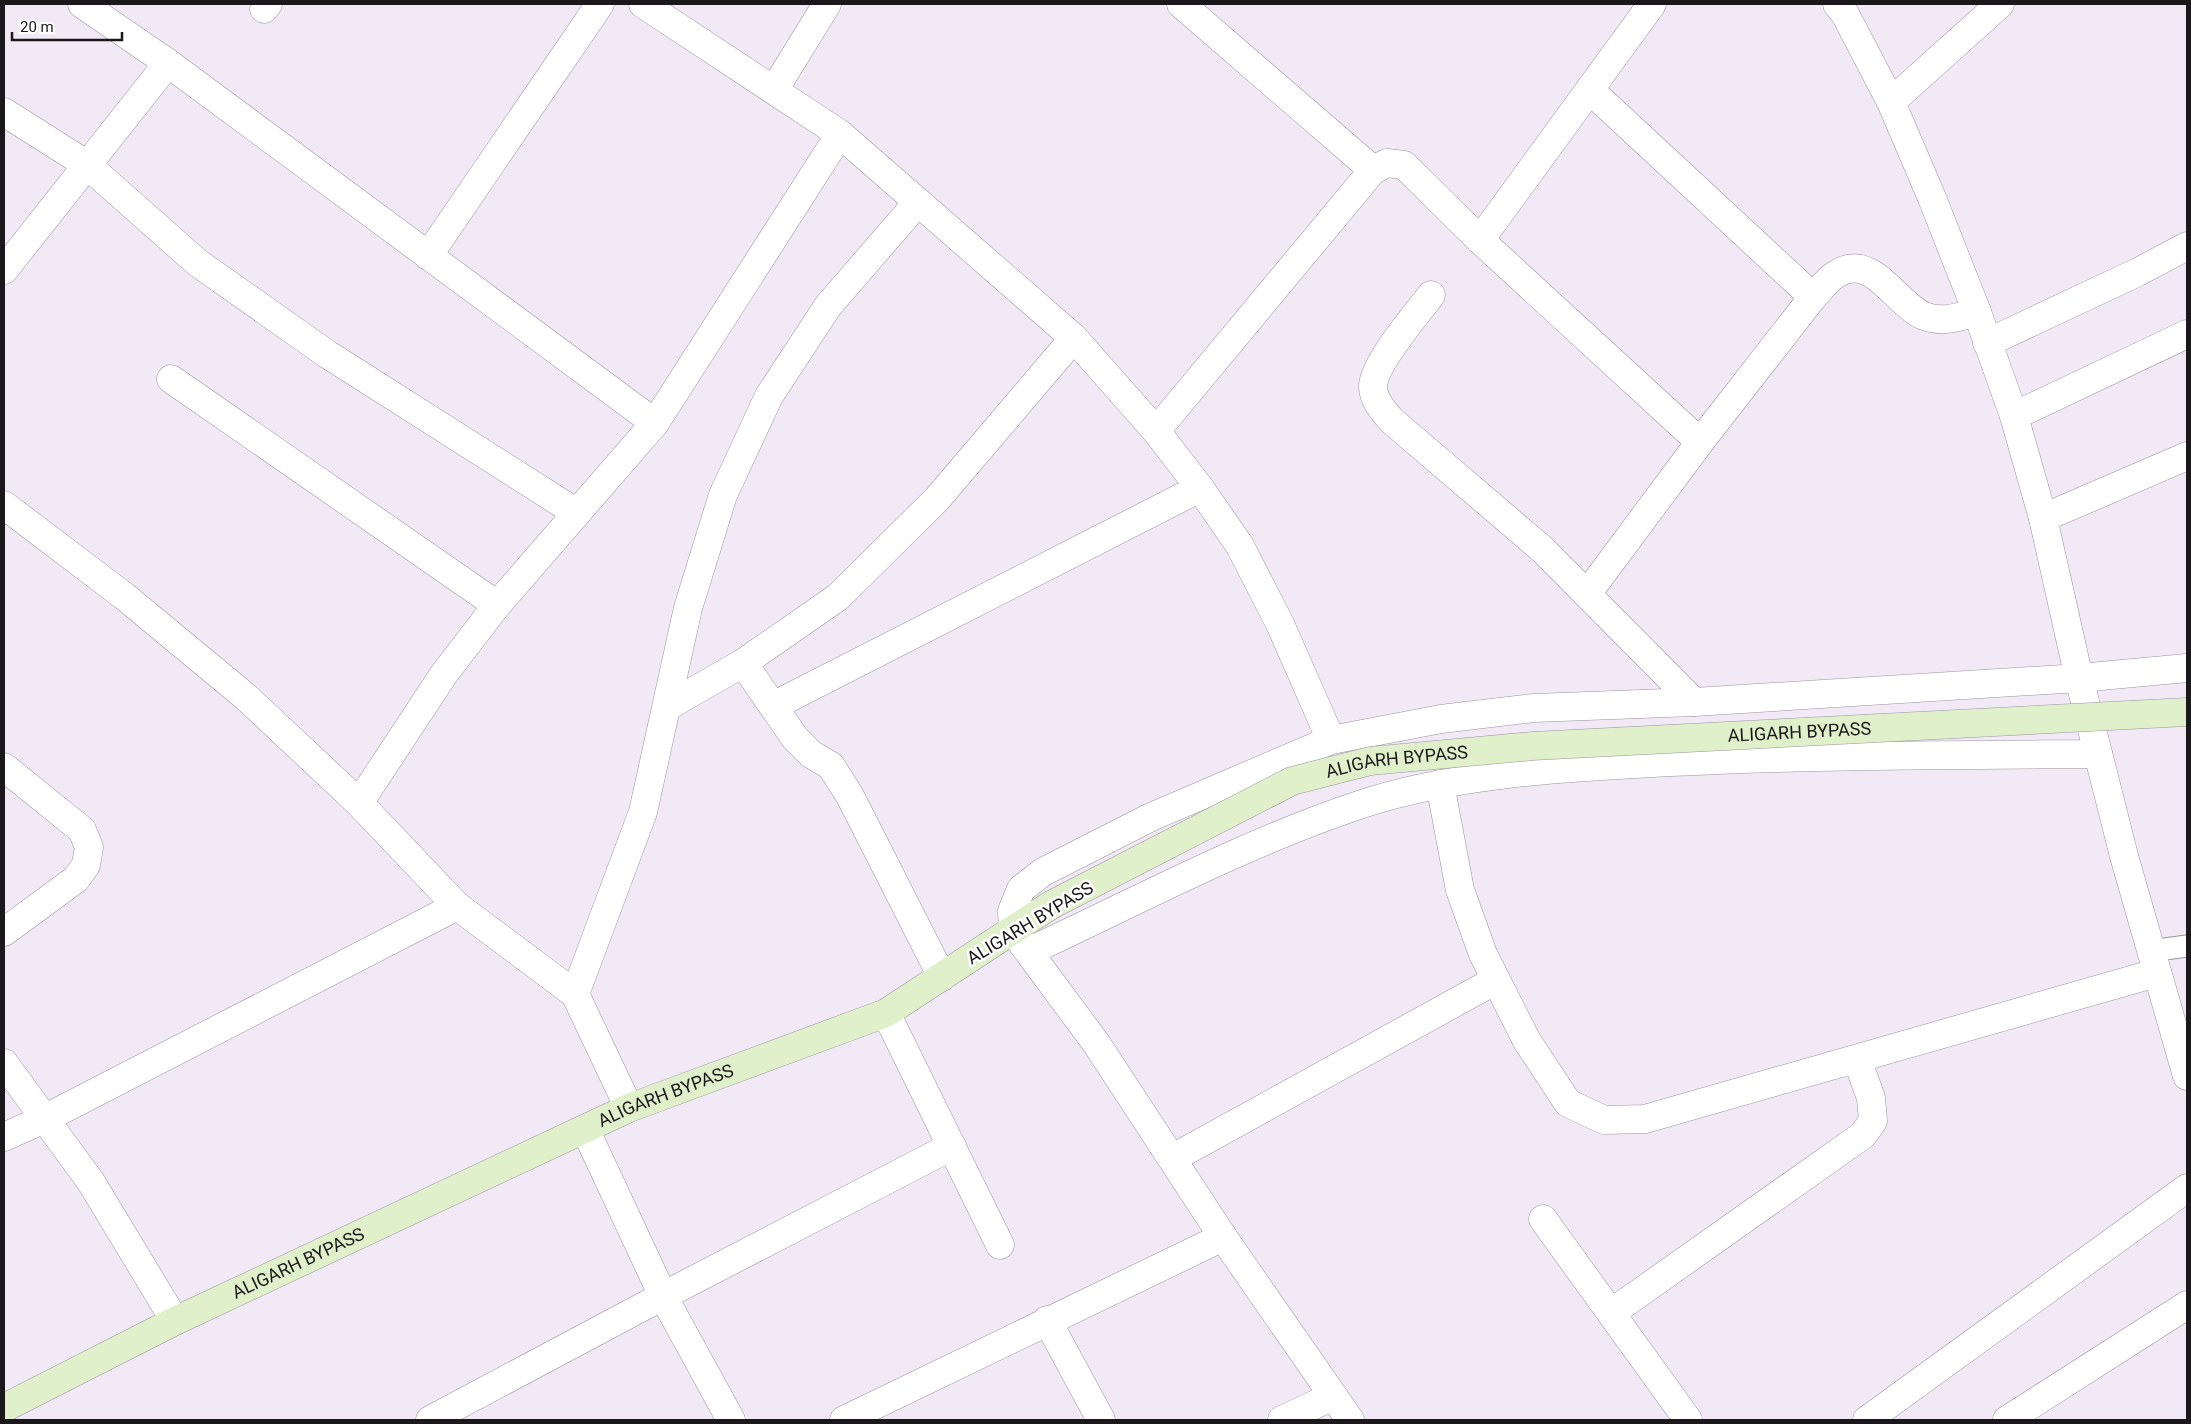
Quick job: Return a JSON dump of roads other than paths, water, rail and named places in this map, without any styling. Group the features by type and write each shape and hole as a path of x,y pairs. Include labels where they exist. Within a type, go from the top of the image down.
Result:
{"main road":[{"name":"ALIGARH BYPASS","path":"4,1408 176,1321 629,1108 886,1013 942,977 1022,941 1051,905 1292,781 1370,761 1534,746 2187,712"}],"street":[{"path":"82,4 168,63 655,423"},
{"path":"428,256 600,4"},
{"path":"643,4 840,134 1074,338 1156,431 1200,488 1244,555 1280,624 1330,740"},
{"path":"774,90 828,4"},
{"path":"1181,4 1373,170"},
{"path":"1480,240 1652,4"},
{"path":"1892,102 2000,4"},
{"path":"1846,7 1892,102 1977,312 2014,416 2043,518 2098,754 2153,962 2187,1076"},
{"path":"4,270 86,164 168,63"},
{"path":"1590,90 1813,297"},
{"path":"4,112 86,164 198,263 327,354 577,513"},
{"path":"359,803 444,674 497,605 655,423 840,134"},
{"path":"1156,431 1373,170 1387,163 1404,165 1480,240 1700,442"},
{"path":"575,994 643,812 668,706 688,608 723,494 768,396 828,306 918,202"},
{"path":"1987,343 2138,272 2187,246"},
{"path":"1587,594 1700,442 1813,297 1833,276 1847,268 1865,268 1878,277 1909,307 1926,316 1949,320 1977,312"},
{"path":"1431,295 1378,369 1373,387 1377,403 1392,420 1542,549 1694,702"},
{"path":"2014,416 2187,334"},
{"path":"668,706 743,663 838,597 937,499 1074,338"},
{"path":"171,379 497,605"},
{"path":"2043,518 2187,456"},
{"path":"773,706 1200,488"},
{"path":"4,505 124,596 246,697 359,803 457,906 575,994 629,1108"},
{"path":"743,663 795,738 811,754 830,766 850,796 942,977"},
{"path":"1350,1420 1223,1237 1096,1043 1022,941 1012,911 1021,889 1043,872 1151,817 1330,740 1441,719 1534,708 1694,702 2079,678 2187,668"},
{"path":"1022,941 1360,804 1440,784 1591,766 1798,756 2098,754"},
{"path":"4,767 82,830 89,847 86,865 76,878 4,932"},
{"path":"1440,784 1460,890 1483,954 1528,1042 1568,1103 1604,1120 1645,1119 1857,1059 2153,962"},
{"path":"4,1137 44,1119 457,906"},
{"path":"1173,1158 1496,980"},
{"path":"886,1013 1000,1245"},
{"path":"1611,1313 1863,1135 1873,1121 1871,1098 1857,1059"},
{"path":"4,1063 91,1182 176,1321"},
{"path":"585,1129 663,1296 731,1420"},
{"path":"430,1420 663,1296 952,1146"},
{"path":"1868,1420 2187,1188"},
{"path":"1543,1219 1688,1420"},
{"path":"844,1420 1047,1320 1223,1237"},
{"path":"2007,1420 2187,1306"},
{"path":"1047,1320 1100,1420"},
{"path":"1282,1420 1333,1396"}],"lane":[{"path":"2153,962 2187,946"}]}
